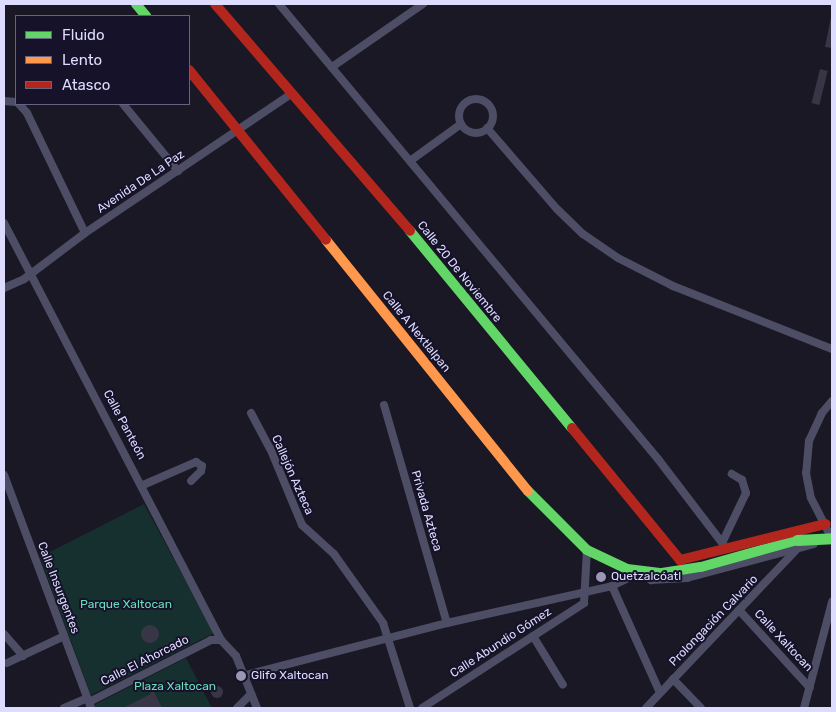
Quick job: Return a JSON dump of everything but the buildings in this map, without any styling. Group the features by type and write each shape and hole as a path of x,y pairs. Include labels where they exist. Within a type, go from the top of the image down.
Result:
{"main road":[{"path":"136,4 145,15"},
{"name":"Calle 20 De Noviembre","path":"215,4 422,247 680,560 724,545"},
{"name":"Calle A Nextlalpan","path":"190,71 537,503 587,550 614,565 646,572 701,568 762,550 832,539"},
{"path":"724,545 826,524"}],"street":[{"path":"278,4 410,161 724,545 746,493 742,480 732,474"},
{"path":"332,67 423,4"},
{"name":"Avenida De La Paz","path":"4,288 30,273 291,94"},
{"path":"478,99 490,107 492,114 488,128 474,132 461,124 459,117 464,104 478,99"},
{"path":"19,105 27,113 86,233"},
{"path":"124,105 178,171"},
{"path":"410,161 461,124"},
{"path":"488,128 531,181 583,234 646,274 832,348"},
{"name":"Calle Panteón","path":"4,223 143,486 221,640 236,656 246,675 251,694"},
{"path":"832,400 822,413 809,441 807,457 811,498 832,539"},
{"name":"Privada Azteca","path":"384,405 447,623"},
{"name":"Callejón Azteca","path":"250,413 270,448 302,525 334,554 384,623 410,708"},
{"path":"143,486 196,462 202,466 201,471 190,481"},
{"name":"Calle Insurgentes","path":"4,475 7,492 89,703"},
{"path":"246,675 447,623 585,593 612,586 646,572 651,580 687,578 797,544"},
{"name":"Prolongación Calvario","path":"646,708 739,610 797,544"},
{"path":"585,593 587,550"},
{"path":"612,586 660,693"},
{"name":"Calle Abundio Gómez","path":"422,708 584,603 585,593"},
{"path":"804,708 832,602"},
{"name":"Calle Xaltocan","path":"739,610 810,688"},
{"path":"4,634 23,656"},
{"path":"7,663 64,636"},
{"path":"533,636 563,685"},
{"name":"Calle El Ahorcado","path":"64,708 89,703 211,640 221,640"},
{"path":"674,680 701,708"},
{"path":"237,708 251,694 257,708"}],"green space":[{"name":"Parque Xaltocan","path":"144,504 214,633 91,695 40,557"},
{"name":"Plaza Xaltocan","path":"186,658 212,708 96,708 94,705"}],"traffic: fast":[{"path":"136,4 145,15"},
{"path":"410,231 572,428"},
{"path":"528,491 587,550 627,569 662,573 701,567 797,540"},
{"path":"797,540 832,538"}],"traffic: slow":[{"path":"326,240 528,491"}],"traffic: jam":[{"path":"215,4 410,231"},
{"path":"190,71 326,240"},
{"path":"572,428 680,560 826,524"}],"place":[{"name":"Quetzalcóatl","path":"601,577"},
{"name":"Glifo Xaltocan","path":"241,676"}]}
